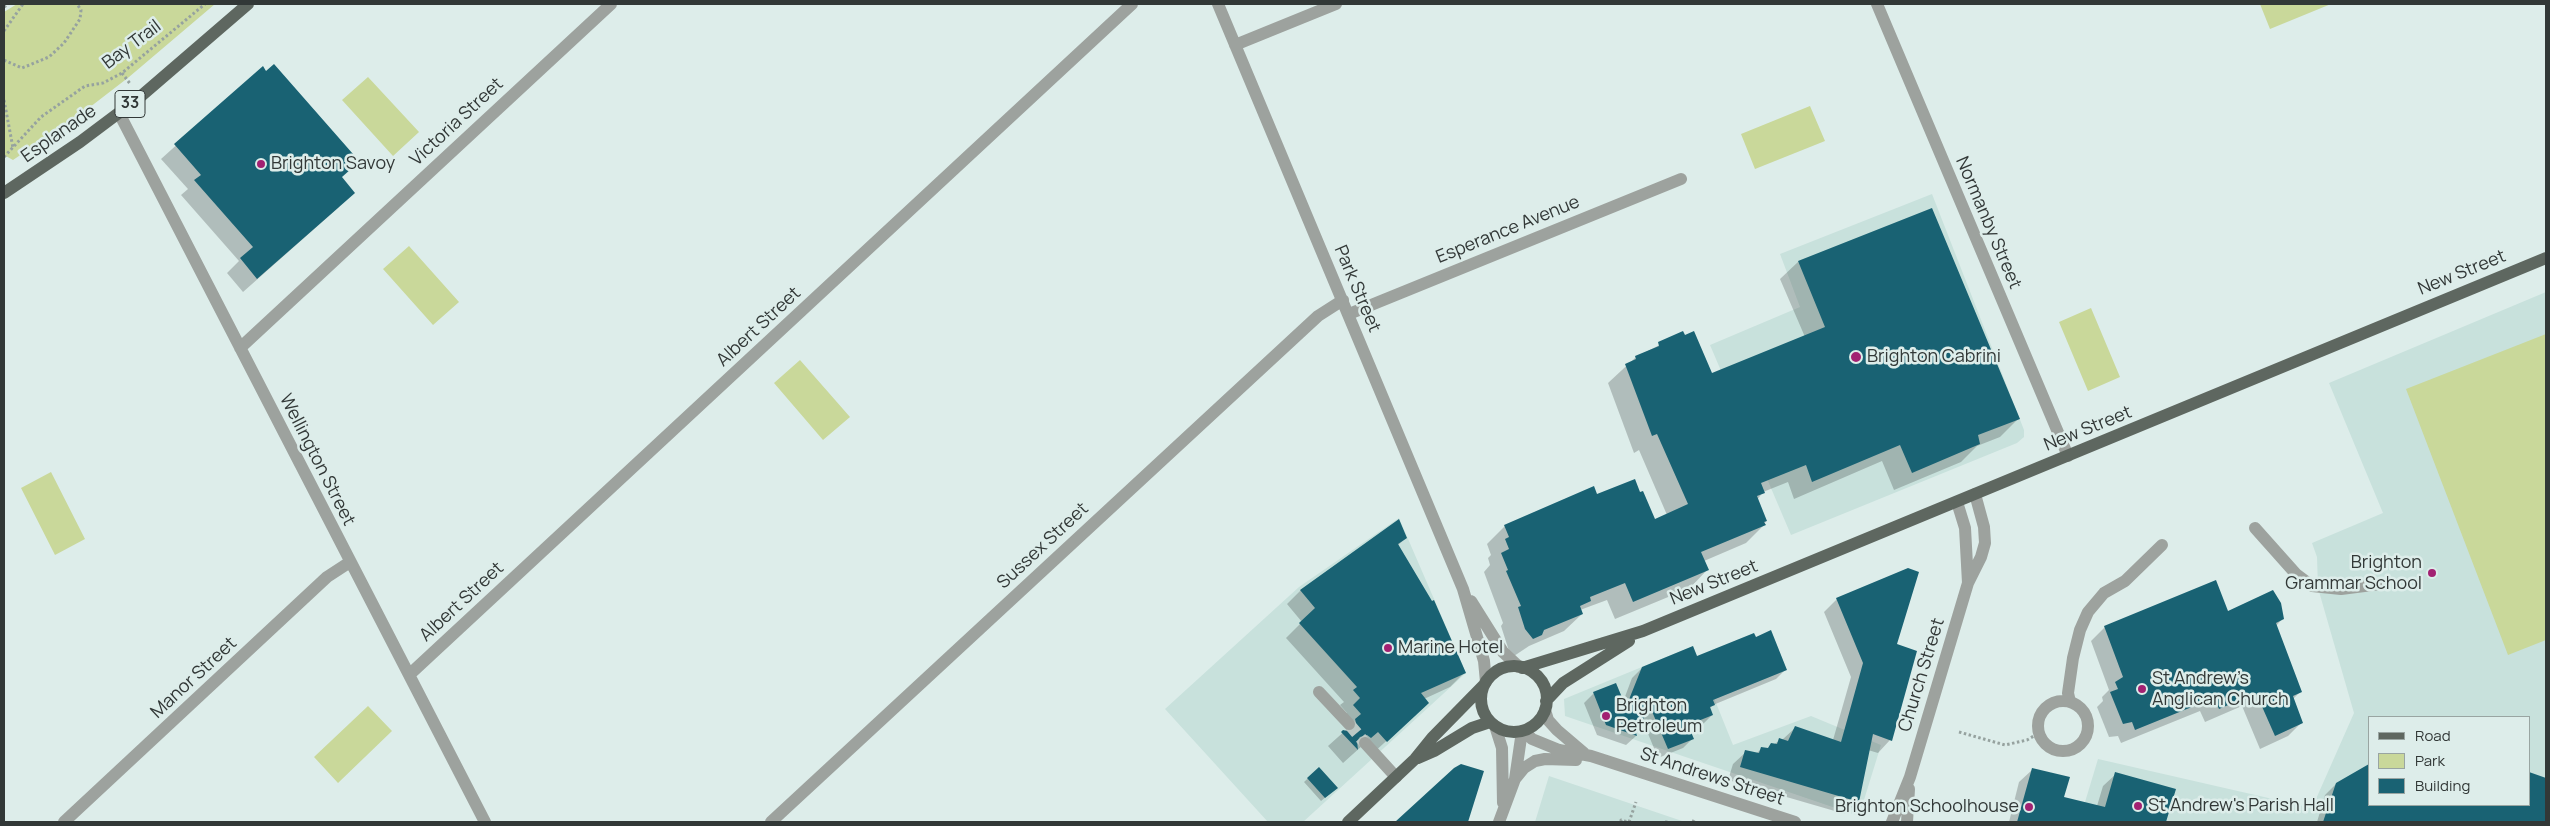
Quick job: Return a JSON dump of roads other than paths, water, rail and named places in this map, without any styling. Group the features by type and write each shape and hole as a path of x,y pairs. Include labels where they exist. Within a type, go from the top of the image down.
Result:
{"main road":[{"name":"Esplanade","path":"4,193 119,113 248,4"},
{"name":"New Street","path":"1520,668 1643,631 2546,258"},
{"name":"New Street","path":"1546,706 1562,683 1643,631"},
{"path":"1348,822 1415,759 1432,738 1500,670 1520,668 1538,678 1544,689 1546,706 1534,725 1523,731 1510,732 1492,724 1472,728 1434,751 1415,759"},
{"path":"1485,684 1482,705 1492,724"}],"street":[{"name":"Victoria Street","path":"240,348 611,4"},
{"name":"Albert Street","path":"409,675 1132,4"},
{"name":"Park Street","path":"1218,4 1463,589 1484,661 1485,684"},
{"path":"1235,45 1336,4"},
{"name":"Normanby Street","path":"1877,4 2068,456"},
{"name":"Wellington Street","path":"119,113 485,822"},
{"name":"Esperance Avenue","path":"1349,314 1681,179"},
{"name":"Sussex Street","path":"771,822 1318,316 1343,300"},
{"name":"Church Street","path":"1892,822 1910,777 1968,583 1981,557 1985,543 1984,527 1975,494"},
{"name":"Church Street","path":"1957,502 1965,528 1968,583"},
{"path":"2255,528 2296,574 2312,586 2341,589 2380,584"},
{"path":"2070,702 2068,693 2073,658 2080,630 2088,612 2104,593 2125,581 2162,545"},
{"name":"Manor Street","path":"64,822 327,578 350,562"},
{"name":"Park Street","path":"1463,589 1503,652 1520,668"},
{"path":"1319,692 1349,724"},
{"path":"2070,702 2078,706 2087,719 2088,731 2085,739 2076,748 2059,751 2046,745 2039,733 2038,724 2044,710 2053,703 2070,702"},
{"name":"St Andrews Street","path":"1546,706 1548,720 1578,749 1590,756"},
{"path":"1492,724 1502,748 1503,808"},
{"path":"1499,822 1515,779 1523,731"},
{"name":"St Andrews Street","path":"1523,731 1548,746 1590,756 1794,822"},
{"path":"1366,743 1396,777"},
{"path":"1515,779 1526,766 1542,759 1603,761"},
{"name":"Church Street","path":"1907,822 1910,777"}],"tunnel":[{"path":"1349,724 1365,743"}],"place":[{"name":"Brighton Savoy","path":"261,164"},
{"name":"Brighton Cabrini","path":"1856,357"},
{"name":"Brighton Grammar School","path":"2432,573"},
{"name":"Marine Hotel","path":"1388,648"},
{"name":"St Andrew’s Anglican Church","path":"2142,689"},
{"name":"Brighton Petroleum","path":"1606,716"},
{"name":"St Andrew's Parish Hall","path":"2138,806"},
{"name":"Brighton Schoolhouse","path":"2029,807"}]}
